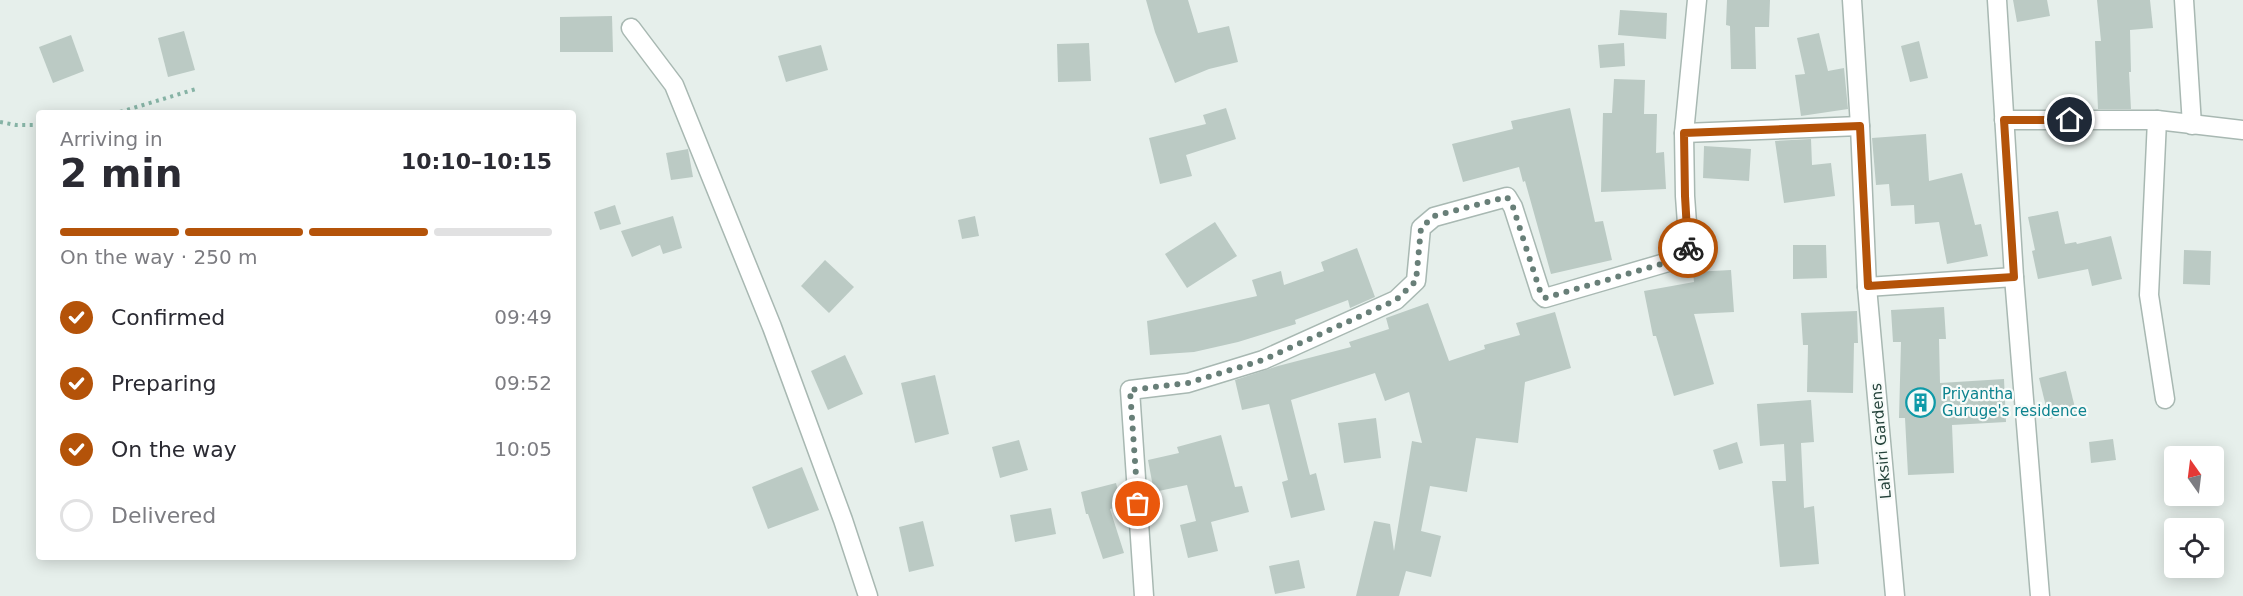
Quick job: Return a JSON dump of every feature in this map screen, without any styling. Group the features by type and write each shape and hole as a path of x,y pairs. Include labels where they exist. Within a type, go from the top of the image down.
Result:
{"street":[{"path":"1144,596 1130,390 1188,383 1263,360 1396,300 1416,281 1421,228 1434,216 1507,197 1513,207 1541,294 1545,298 1682,258 1689,251 1684,133 1697,0"},
{"name":"Laksiri Gardens","path":"1852,0 1868,286 1895,596"},
{"path":"1997,0 2014,277 2040,596"},
{"path":"2184,0 2192,125"},
{"path":"631,28 674,85 772,327 843,520 868,596"},
{"path":"2004,120 2157,120 2243,130"},
{"path":"2157,120 2149,295 2165,399"},
{"path":"1684,133 1860,126"},
{"path":"1868,286 2014,277"}],"path":[{"path":"127,110 196,89"},
{"path":"0,122 36,125"}],"building":[{"path":"1146,0 1188,0 1198,33 1229,26 1238,62 1209,69 1175,83 1155,32"},
{"path":"1727,0 1770,0 1769,27 1755,27 1756,69 1731,69 1730,26 1726,25"},
{"path":"2013,0 2047,0 2050,16 2017,22"},
{"path":"2097,0 2150,0 2153,28 2130,30 2131,109 2098,109 2095,41 2101,41"},
{"path":"1620,10 1667,13 1666,39 1618,35"},
{"path":"612,16 613,52 560,52 560,17"},
{"path":"184,31 195,70 168,77 158,38"},
{"path":"1819,33 1828,71 1844,68 1848,109 1801,116 1795,75 1805,74 1797,38"},
{"path":"71,35 84,71 53,83 39,47"},
{"path":"1919,41 1928,78 1910,82 1901,46"},
{"path":"1089,43 1091,81 1058,82 1057,44"},
{"path":"1624,43 1625,66 1600,68 1598,45"},
{"path":"821,45 828,70 786,82 778,56"},
{"path":"1614,79 1645,80 1644,114 1657,114 1656,153 1664,152 1666,189 1601,192 1603,113 1612,113"},
{"path":"1226,108 1236,139 1186,155 1192,176 1160,184 1149,138 1206,124 1203,115"},
{"path":"1570,108 1595,222 1603,221 1612,260 1551,274 1519,167 1463,182 1452,144 1513,129 1511,121"},
{"path":"1926,134 1929,181 1962,173 1975,225 1981,224 1988,256 1947,264 1939,222 1915,224 1914,205 1891,206 1889,184 1876,185 1872,138"},
{"path":"1811,139 1812,165 1831,163 1835,196 1784,203 1775,141"},
{"path":"1704,146 1751,149 1749,181 1703,178"},
{"path":"688,149 693,177 671,180 666,153"},
{"path":"615,205 621,224 600,230 594,212"},
{"path":"2058,211 2065,244 2076,242 2077,244 2111,236 2122,279 2092,286 2088,269 2038,279 2028,217"},
{"path":"673,216 682,248 663,254 660,245 632,257 621,231"},
{"path":"975,216 979,236 962,239 958,220"},
{"path":"1215,222 1237,256 1187,288 1165,254"},
{"path":"1793,245 1826,245 1827,278 1793,279"},
{"path":"1357,248 1375,297 1350,308 1348,300 1295,320 1296,324 1238,342 1194,352 1150,355 1147,321 1257,296 1252,280 1281,271 1284,285 1324,271 1321,262"},
{"path":"2184,250 2211,251 2210,285 2183,284"},
{"path":"825,260 854,287 829,313 801,286"},
{"path":"1731,270 1734,312 1694,314 1714,384 1674,396 1656,336 1653,336 1644,291 1694,282 1693,272"},
{"path":"1428,303 1449,361 1485,349 1484,345 1520,335 1516,323 1555,312 1571,368 1525,382 1518,443 1476,438 1467,492 1430,486 1421,531 1441,536 1431,577 1406,571 1399,596 1356,596 1374,521 1390,524 1394,551 1412,441 1422,443 1409,392 1385,401 1375,373 1291,400 1310,475 1316,473 1325,510 1291,518 1282,482 1288,480 1269,404 1242,410 1235,380 1351,347 1349,342 1389,329 1386,318"},
{"path":"1944,307 1946,339 1939,339 1940,383 2004,379 2006,422 1952,425 1954,473 1908,475 1905,418 1899,418 1901,342 1893,342 1891,310"},
{"path":"1857,311 1858,343 1854,343 1853,393 1807,392 1808,345 1803,345 1801,313"},
{"path":"845,355 863,394 828,410 811,371"},
{"path":"2066,371 2076,412 2049,419 2039,378"},
{"path":"935,375 949,434 915,443 901,383"},
{"path":"1811,400 1814,442 1801,443 1804,508 1814,506 1819,564 1780,567 1772,481 1786,481 1784,444 1760,446 1757,404"},
{"path":"1376,418 1381,458 1344,463 1338,423"},
{"path":"1221,435 1235,487 1242,486 1249,512 1211,522 1218,551 1188,558 1180,525 1196,521 1187,485 1154,492 1148,460 1179,453 1177,447"},
{"path":"2113,439 2116,460 2091,463 2089,442"},
{"path":"1019,440 1028,470 1000,478 992,447"},
{"path":"1737,442 1743,463 1719,470 1713,450"},
{"path":"802,467 819,510 768,529 752,487"},
{"path":"1116,483 1122,506 1110,509 1124,553 1103,559 1088,514 1086,514 1081,492"},
{"path":"1051,508 1056,534 1015,542 1010,515"},
{"path":"923,521 934,566 909,572 899,527"},
{"path":"1299,560 1305,588 1275,594 1269,566"}],"way so far":[{"path":"1138,504 1130,390 1188,383 1263,360 1396,300 1416,281 1421,228 1434,216 1507,197 1513,207 1541,294 1545,298 1682,258 1689,251 1688,248"}],"place":[{"name":"Priyantha Guruge's residence","path":"1921,403"}],"route":[{"path":"1688,248 1684,133 1860,126 1868,286 2014,277 2004,120 2070,120"}]}
